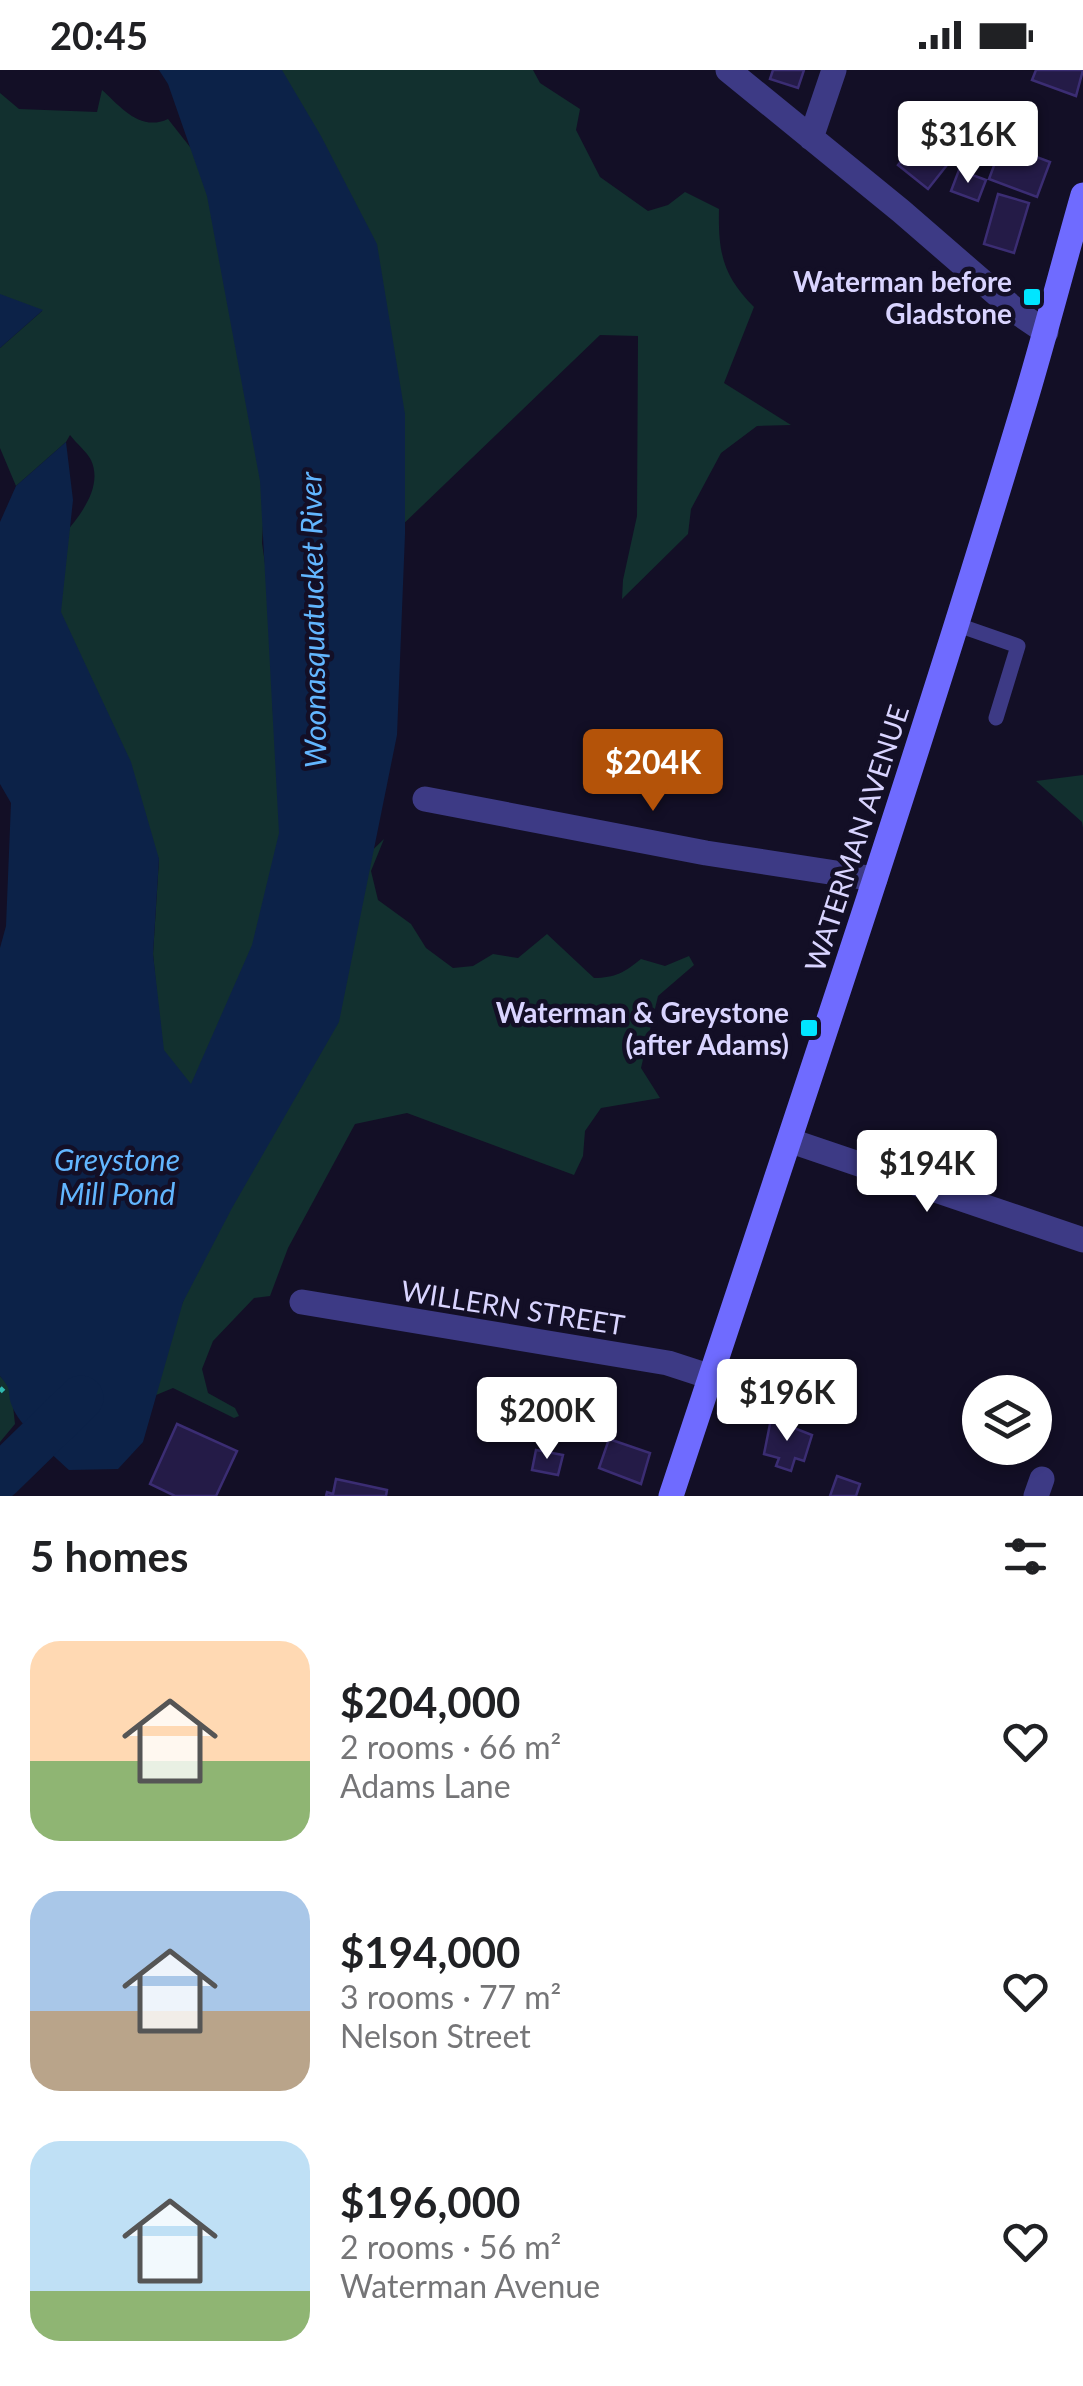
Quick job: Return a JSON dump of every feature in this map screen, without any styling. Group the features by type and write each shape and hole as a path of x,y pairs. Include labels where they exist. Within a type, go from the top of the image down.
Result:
{"main road":[{"name":"WATERMAN AVENUE","path":"671,1496 791,1141 1046,332 1075,254 1083,194"}],"street":[{"path":"728,70 1046,332"},
{"path":"811,138 834,70"},
{"path":"425,800 706,853 875,879"},
{"path":"791,1141 1083,1240"},
{"name":"WILLERN STREET","path":"302,1302 668,1363 711,1377"}],"lane":[{"path":"955,624 1018,646 996,718"}],"path":[{"path":"0,1388 6,1394"}],"green space":[{"path":"268,70 533,70 540,83 580,109 576,130 600,177 648,211 668,205 685,192 719,209 724,263 735,285 754,307 724,383 791,425 757,426 721,453 691,509 688,534 622,599 637,516 638,336 600,335 371,555"},
{"path":"102,90 140,120 168,119 201,161 268,431 262,543 269,591 273,714 283,759 282,822 252,962 199,1092 163,1059 153,954 159,859 59,678 44,557 88,500 93,487 91,460 70,435 16,486 0,448 0,348 42,311 0,300 0,93 19,109 97,112"},
{"path":"1083,775 1083,828 1082,822 1036,781"},
{"path":"384,839 371,871 378,900 411,924 426,948 453,968 473,966 493,954 518,958 547,934 594,978 619,973 641,959 665,966 689,956 694,965 658,996 641,1068 660,1098 601,1108 585,1131 583,1156 574,1175 407,1113 355,1124 288,1248 270,1296 254,1298 213,1341 202,1369 208,1393 235,1408 239,1416 234,1418 173,1388 144,1400 355,867"},
{"path":"0,1376 11,1388 15,1424 0,1442"}],"water":[{"name":"Greystone Mill Pond","path":"159,70 282,70 377,244 405,414 397,735 339,1022 183,1302 143,1442 118,1469 69,1470 21,1422 0,1376 0,948 6,926 11,803 0,784 0,522 16,486 66,442 73,500 61,612 131,762 159,859 153,954 164,1050 191,1084 252,945 279,833 260,481 207,196 168,84"},
{"path":"0,294 43,310 0,348"}],"building":[{"path":"773,70 804,70 798,88 770,79"},
{"path":"1036,70 1083,70 1076,96 1032,80"},
{"path":"968,106 994,117 987,136 960,125"},
{"path":"917,141 947,165 928,189 898,165"},
{"path":"1002,144 1050,162 1037,197 989,179"},
{"path":"959,170 986,180 978,201 951,191"},
{"path":"998,194 1029,203 1014,253 984,244"},
{"path":"771,1419 812,1435 804,1461 795,1458 791,1471 776,1466 779,1458 764,1454"},
{"path":"177,1424 237,1451 216,1496 175,1496 150,1484"},
{"path":"609,1439 650,1453 641,1484 599,1468"},
{"path":"536,1450 563,1455 558,1475 532,1470"},
{"path":"837,1476 860,1484 856,1496 830,1496"},
{"path":"336,1479 387,1490 386,1496 326,1496 327,1492 333,1494"}],"waterway":[{"name":"Woonasquatucket River","path":"0,1477 81,1398"}],"place":[{"name":"Waterman before Gladstone","path":"1032,297"},
{"name":"Waterman & Greystone (after Adams)","path":"809,1028"}]}
